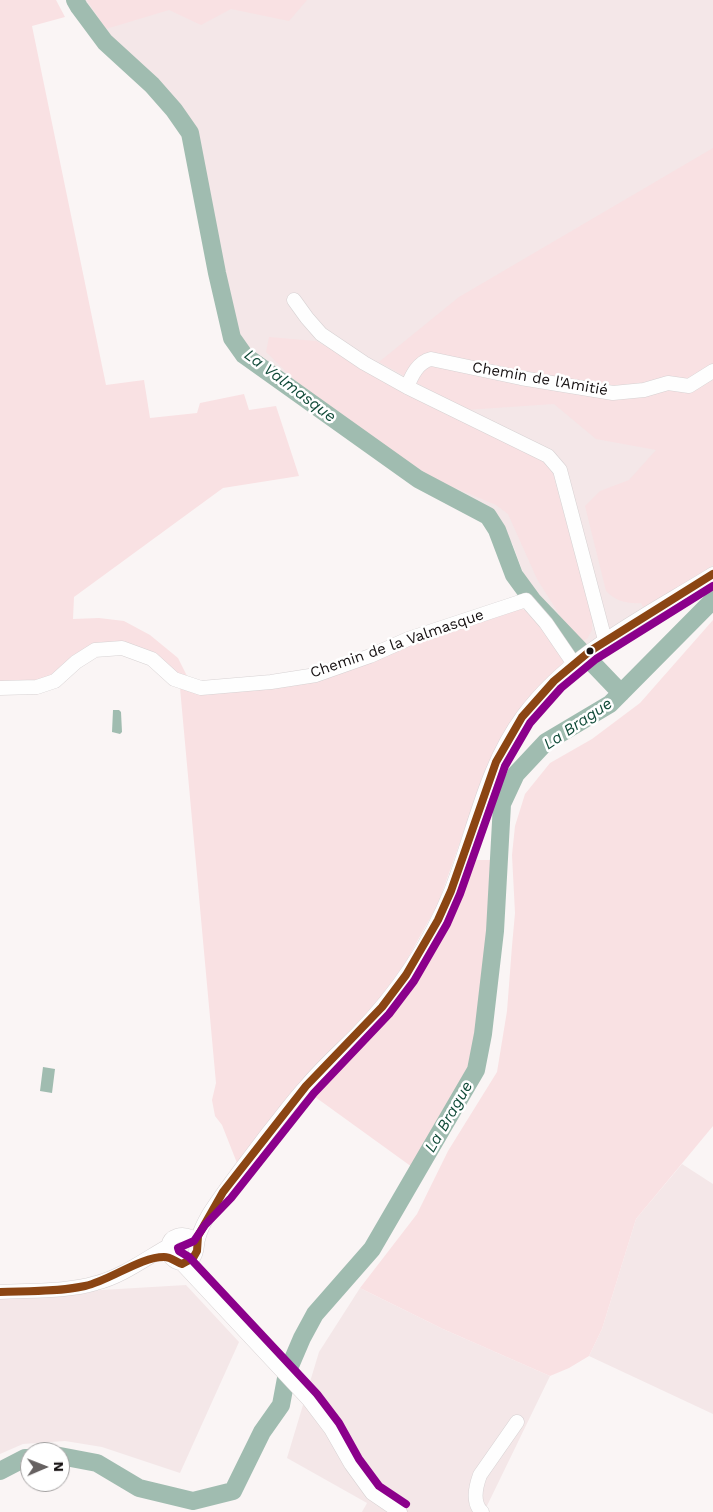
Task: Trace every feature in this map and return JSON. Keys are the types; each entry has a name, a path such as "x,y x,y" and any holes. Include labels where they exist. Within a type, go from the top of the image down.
{"street":[{"path":"294,300 321,334 364,363 407,387 548,456 560,470 605,640"},
{"name":"Chemin de l'Amitié","path":"407,387 413,374 424,360 431,358 521,378 613,393 644,390 668,384 689,386 713,372"},
{"path":"186,1235 197,1219 223,1192 306,1086 382,1008 406,975 438,920 451,891 496,762 522,717 554,681 605,640 713,574"},
{"name":"Chemin de la Valmasque","path":"0,688 37,687 56,681 76,662 95,650 122,648 152,659 174,679 201,688 271,682 316,675 370,656 408,639 526,600 581,658"},
{"path":"0,1292 83,1286 108,1280 136,1264 174,1256 190,1261 196,1251 204,1224 223,1192"},
{"path":"206,1290 201,1280 194,1241 186,1235 176,1236 170,1242 174,1256 309,1400 331,1429 351,1464 372,1493 400,1512"},
{"path":"482,1512 478,1508 476,1500 476,1485 480,1475 517,1422"}],"shaded area":[{"path":"0,0 56,0 65,17 32,26 106,385 144,380 150,418 197,413 200,403 244,394 249,410 276,406 299,476 223,488 74,597 73,619 99,618 124,621 150,635 178,658 191,684 176,674 104,646 49,681 0,684"},
{"path":"75,0 713,0 713,574 585,647 566,631 540,598 524,575 512,543 497,530 488,516 418,479 244,355 232,338 217,273 190,133 174,110 152,85 105,42"},
{"path":"87,0 307,0 289,21 231,9 201,25 169,10 106,29"},
{"path":"713,148 713,565 644,609 641,603 622,601 606,591 585,506 600,491 629,480 656,450 596,439 554,404 466,410 379,362 459,297"},
{"path":"269,337 316,341 534,456 551,467 592,617 592,630 587,639 579,642 574,638 537,579 508,514 496,505 436,480 341,416 296,381 266,352"},
{"path":"513,607 521,608 532,614 564,659 563,663 479,789 438,904 404,965 376,1003 292,1092 237,1163 222,1125 215,1116 212,1100 216,1083 180,688 194,692 295,684"},
{"path":"713,620 713,1126 636,1219 602,1329 589,1356 569,1368 550,1376 443,1329 360,1288 417,1214 448,1151 497,1072 507,1011 515,913 512,855 515,826 525,794 550,763 592,739 640,703"},
{"path":"113,710 121,712 122,732 120,734 112,732"},
{"path":"471,860 492,860 493,876 488,941 472,1064 460,1089 412,1167 311,1094 387,1013 414,979 445,924"},
{"path":"43,1067 55,1069 52,1093 40,1091"},
{"path":"682,1164 713,1184 713,1414 589,1356 602,1329 636,1219"},
{"path":"186,1285 239,1342 180,1473 102,1447 65,1441 20,1442 20,1445 0,1454 0,1296"},
{"path":"360,1288 443,1329 550,1376 484,1512 362,1512 367,1503 287,1458 319,1352"}],"waterway":[{"name":"La Valmasque","path":"75,0 105,42 152,85 174,110 190,133 217,273 232,338 244,355 418,479 488,516 497,530 514,575 533,601 621,693"},
{"name":"La Brague","path":"70,1458 97,1463 139,1488 193,1501 233,1491 262,1432 281,1405 287,1373 315,1314 372,1249 476,1070 483,1034 495,931 502,804 516,774 546,742 610,704 713,600"},
{"name":"La Brague","path":"0,1471 20,1461"}],"transit line":[{"path":"0,1292 74,1288 95,1283 155,1258 167,1257 182,1264 193,1258 197,1251 198,1236 223,1192 306,1086 382,1007 406,975 438,920 451,891 496,762 522,717 554,681 590,651 713,574"},
{"path":"406,1504 379,1486 359,1459 339,1423 317,1394 189,1257 179,1251 178,1248 194,1241 205,1225 231,1198 314,1093 389,1014 414,981 447,924 460,894 505,766 530,723 561,688 596,659 713,586"}]}
